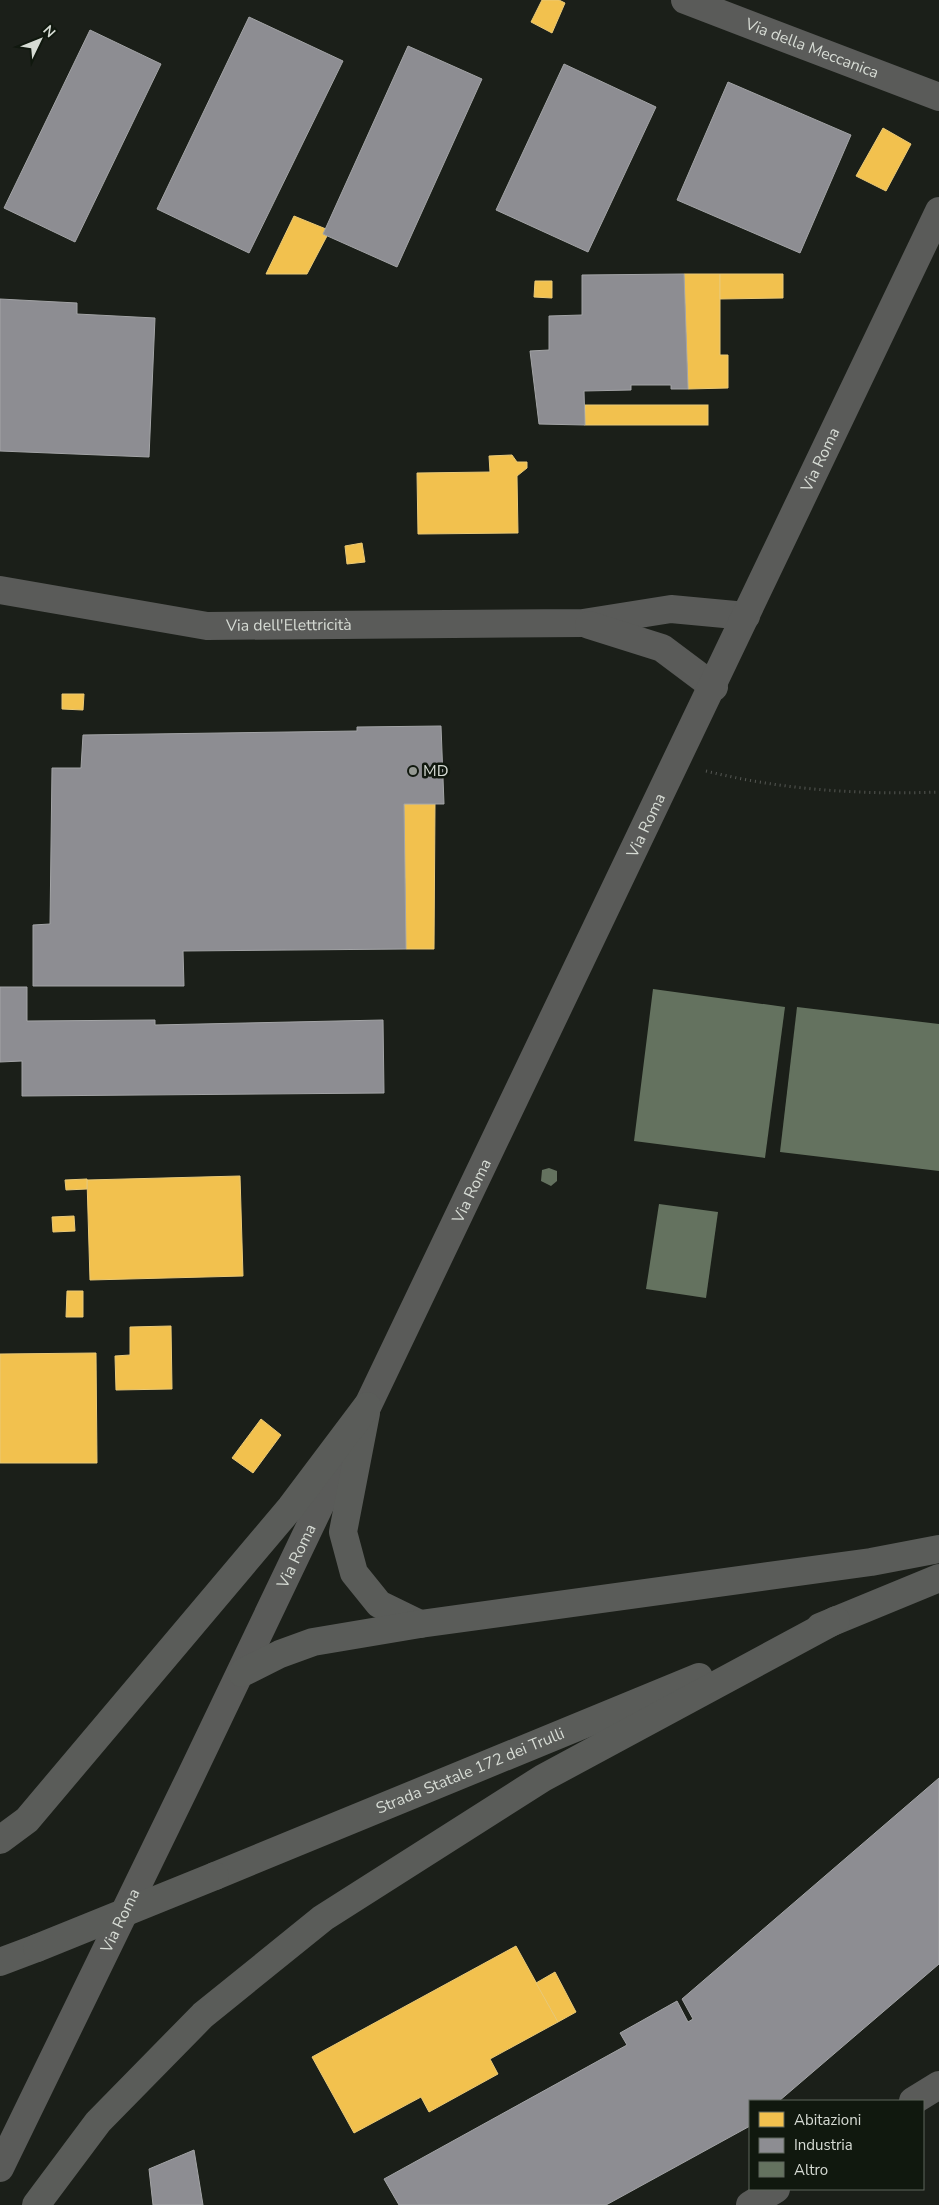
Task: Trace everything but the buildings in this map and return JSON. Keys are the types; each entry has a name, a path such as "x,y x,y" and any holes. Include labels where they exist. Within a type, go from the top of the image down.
{"main road":[{"path":"367,1406 343,1532 354,1573 379,1604 420,1624"},
{"path":"0,1840 27,1820 291,1507 367,1406"},
{"path":"242,1673 280,1654 313,1642 420,1624 871,1562 939,1549"},
{"name":"Strada Statale 172 dei Trulli","path":"0,1962 215,1876 939,1578"},
{"path":"36,2205 98,2122 203,2015 323,1918 543,1778 836,1620"}],"street":[{"name":"Via della Meccanica","path":"685,0 939,97"},
{"name":"Via Roma","path":"0,2168 242,1673 367,1406 714,687 939,211"},
{"name":"Via dell'Elettricità","path":"0,590 207,626 583,623 671,609 746,616"},
{"name":"Via dell'Elettricità","path":"583,623 662,648 714,687"},
{"path":"915,2100 939,2085"},
{"path":"750,2205 774,2190"}],"path":[{"path":"677,764 740,780 822,789 884,794 939,792"}],"place":[{"name":"MD","path":"413,771"}]}
